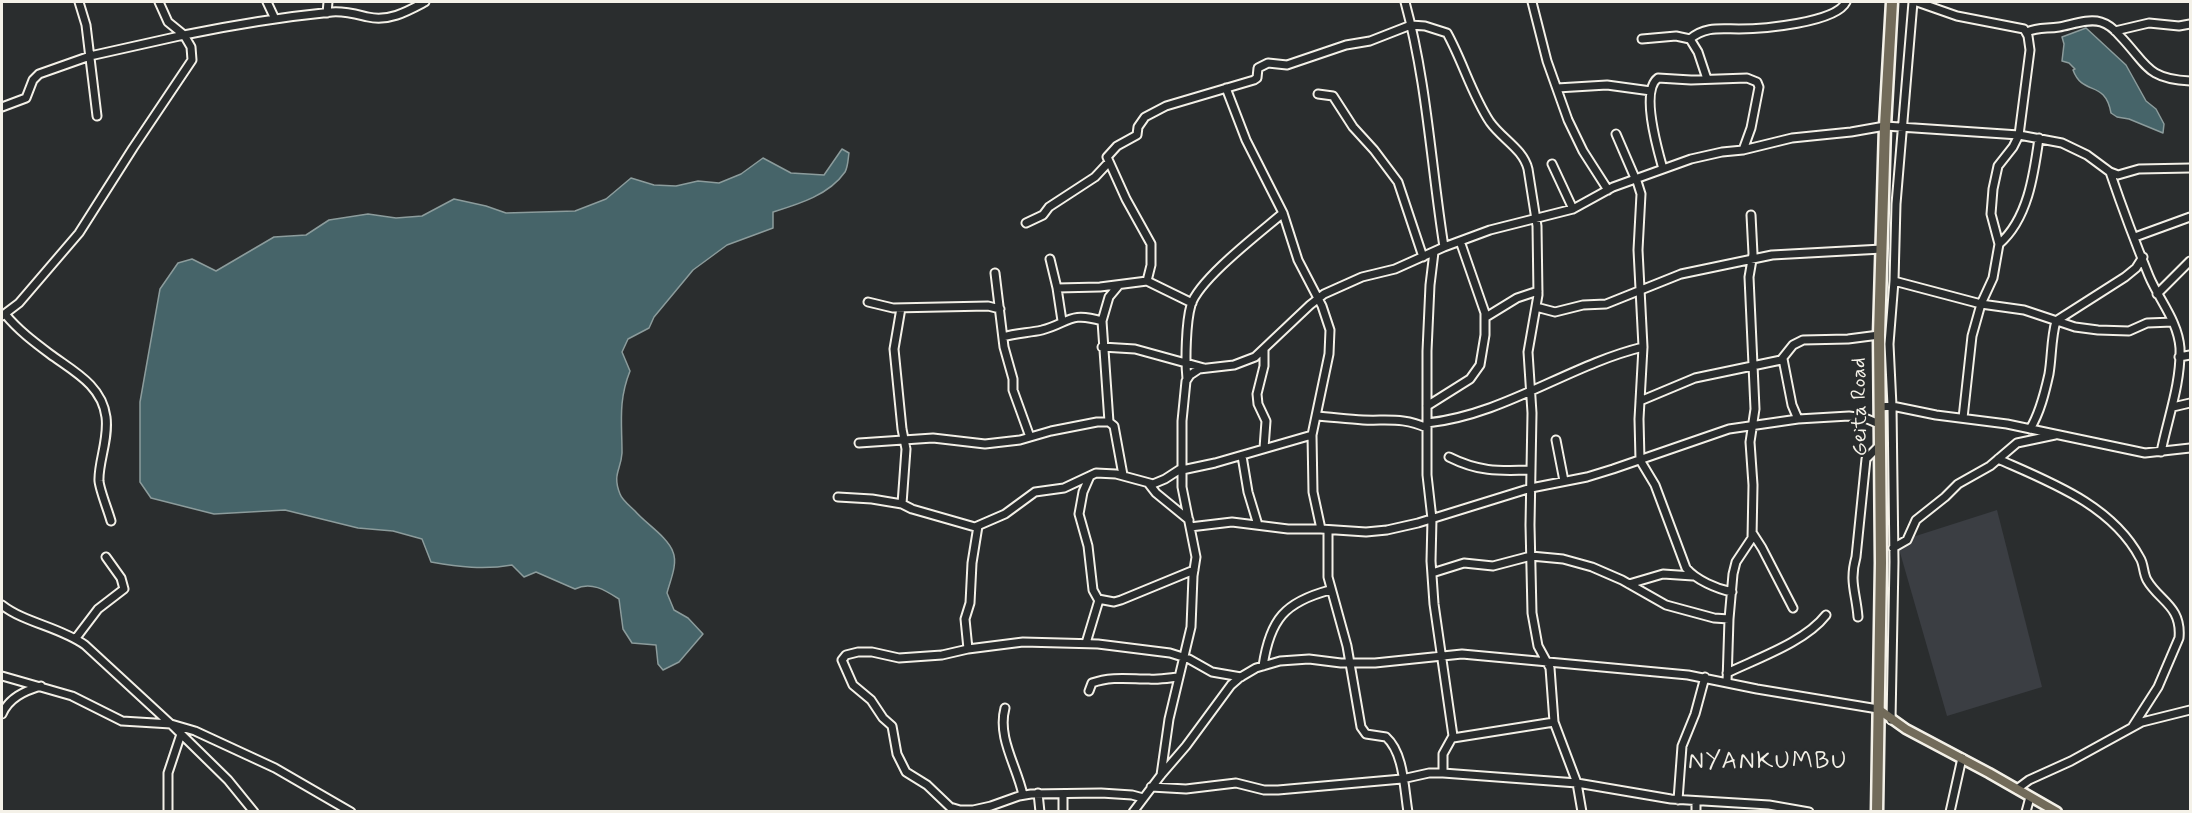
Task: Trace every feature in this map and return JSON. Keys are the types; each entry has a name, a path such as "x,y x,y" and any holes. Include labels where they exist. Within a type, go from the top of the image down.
{"highway":[{"name":"Geita Road","path":"1877,812 1881,562 1879,335 1884,126 1892,2"}],"main road":[{"path":"1878,709 1891,720 2056,812"}],"street":[{"path":"79,2 86,25 97,116"},
{"path":"111,521 99,481 106,427 106,416 102,404 92,386 82,377 28,338 3,316 19,303 79,233 192,60 191,47 184,35 168,22 159,2"},
{"path":"267,2 275,19"},
{"path":"327,13 328,2"},
{"path":"2,107 26,98 33,80 39,74 90,56 184,35 275,19 351,12 373,18 397,16 425,2"},
{"path":"1405,2 1427,116 1444,247"},
{"path":"1532,2 1544,51 1576,137 1608,190"},
{"path":"1690,39 1699,32 1719,28 1760,27 1814,20 1839,10 1846,2"},
{"path":"1891,720 1893,548 1889,344 1901,127 1915,2 1958,16 2020,28 2027,32"},
{"path":"2027,32 2036,28 2054,28 2090,21 2101,22 2115,31 2147,69 2154,74 2165,78 2190,81"},
{"path":"1147,281 1151,244 1109,162 1108,154 1137,135 1138,127 1149,114 1166,106 1256,79 1258,68 1268,63 1287,65 1346,45 1370,41 1410,22 1447,33 1488,119 1526,163 1536,219 1538,291 1528,352 1532,413 1532,613 1538,646 1551,674 1554,722 1577,783 1582,812"},
{"path":"2115,31 2149,24 2179,26 2190,24"},
{"path":"1964,418 1969,352 1981,304 1994,278 1999,244 1991,214 1993,189 1998,166 2019,135 2030,50 2027,32"},
{"path":"1642,39 1676,36 1690,39 1698,52 1707,79"},
{"path":"1663,169 1651,116 1652,91 1654,82 1658,78 1747,78 1758,84 1754,115 1743,150"},
{"path":"1557,88 1607,85 1652,91"},
{"path":"1226,88 1248,146 1283,213 1298,260 1325,315 1330,338 1312,435 1312,481 1324,529 1330,590 1350,663 1363,730 1366,734 1383,735 1393,742 1401,764 1408,812"},
{"path":"1318,94 1333,96 1353,127 1394,174 1423,257"},
{"path":"1187,379 1204,368 1251,360 1318,298 1362,277 1395,269 1490,230 1573,209 1635,178 1707,154 1743,150 1792,138 1884,126 2039,138 2076,149 2118,175 2139,169 2190,168"},
{"path":"1616,134 1641,194 1638,250 1643,347 1640,460 1655,485 1683,562 1693,576"},
{"path":"1999,244 2013,227 2028,196 2039,138"},
{"path":"1026,223 1039,218 1052,205 1082,187 1109,162"},
{"path":"1552,164 1573,209"},
{"path":"2110,172 2157,294 2173,322 2179,339 2173,407 2161,452"},
{"path":"1161,775 1165,738 1191,627 1196,552 1183,496 1182,469 1184,395 1192,303 1222,266 1283,213"},
{"path":"1727,682 1729,619 1735,567 1751,543 1752,533 1753,485 1750,442 1755,409 1749,277 1752,260 1751,215"},
{"path":"2135,237 2190,217"},
{"path":"1427,406 1455,389 1478,370 1483,350 1486,317 1460,241"},
{"path":"1536,307 1555,312 1583,305 1606,304 1681,274 1788,253 1882,249"},
{"path":"1434,252 1427,342 1427,475 1432,519 1432,573 1453,738"},
{"path":"2030,429 2037,415 2049,374 2052,337 2056,321 2136,268 2143,256"},
{"path":"1050,259 1062,321"},
{"path":"2157,294 2190,261"},
{"path":"995,273 1003,337 1013,379 1013,390 1030,437"},
{"path":"1057,288 1100,287 1147,281 1192,303"},
{"path":"1894,281 1981,304 2025,310 2075,327 2121,331 2134,330 2146,323 2173,322"},
{"path":"1109,422 1102,321 1109,297 1119,285"},
{"path":"1486,317 1514,300 1538,291"},
{"path":"868,302 884,307 901,308 988,306 1000,309"},
{"path":"901,308 894,349 907,458 902,504"},
{"path":"1003,337 1041,330 1062,321 1083,317 1102,321"},
{"path":"1640,401 1695,378 1783,359 1793,345 1803,340 1848,339 1879,335"},
{"path":"1102,347 1135,349 1204,368"},
{"path":"1316,416 1362,420 1395,419 1427,426 1483,410 1613,356 1643,347"},
{"path":"1264,350 1264,366 1257,394 1258,404 1266,421 1264,448"},
{"path":"2179,357 2190,355"},
{"path":"1783,359 1792,405 1798,419"},
{"path":"2173,407 2190,403"},
{"path":"1880,407 1892,406 2030,429 2145,453 2190,448"},
{"path":"838,497 902,504 964,525 978,526 1010,510 1035,492 1064,488 1098,472 1124,475 1149,484 1189,524 1232,522 1288,529 1366,532 1387,530 1432,519 1531,488 1587,477 1671,451 1717,433 1753,425 1849,416 1865,418 1879,424"},
{"path":"859,443 933,438 985,444 1030,437 1067,427 1109,422 1113,424 1124,475"},
{"path":"1893,548 1906,540 1911,526 1922,514 1945,498 1958,484 1985,470 2017,443 2058,434"},
{"path":"1149,484 1162,481 1182,469 1215,464 1312,435"},
{"path":"1556,440 1564,481"},
{"path":"1858,617 1852,585 1852,569 1856,557 1863,475 1868,455 1880,445"},
{"path":"1242,456 1257,525"},
{"path":"1449,457 1481,470 1531,470"},
{"path":"1998,459 2054,484 2109,518 2140,557 2148,581 2171,606 2179,630 2179,638 2158,687 2133,726"},
{"path":"1086,643 1099,600 1093,587 1088,546 1079,514 1081,500 1090,476"},
{"path":"968,649 965,620 971,598 972,561 978,526"},
{"path":"1752,533 1793,608"},
{"path":"75,638 98,609 124,589 121,578 106,556"},
{"path":"1432,573 1463,563 1496,566 1531,556 1563,559 1592,567 1666,605 1714,618 1729,619"},
{"path":"1099,600 1121,600 1194,570"},
{"path":"1629,584 1663,574 1693,576 1717,588 1732,592"},
{"path":"1263,666 1271,633 1283,614 1304,598 1330,590"},
{"path":"2,605 75,638 122,677 171,724 228,780 254,812"},
{"path":"1727,673 1805,633 1819,624 1826,615"},
{"path":"1143,798 1111,793 1038,793 1023,795 973,810 950,807 927,785 908,775 899,760 892,726 883,718 871,700 851,682 842,660 846,655 858,652 872,652 899,658 951,654 968,649 1023,642 1086,643 1183,657 1212,672 1241,677"},
{"path":"1133,812 1186,746 1226,691 1241,677 1263,666 1295,659 1350,663 1392,662 1442,655 1492,656 1705,677 1757,689 1878,709"},
{"path":"2,676 79,699 122,722 171,724 209,736 275,768 351,812"},
{"path":"1089,691 1092,683 1102,680 1178,677"},
{"path":"1678,800 1682,746 1695,714 1705,677"},
{"path":"2,714 10,701 41,686"},
{"path":"1005,708 1002,718 1003,733 1023,795"},
{"path":"2017,789 2030,780 2071,761 2150,718 2190,710"},
{"path":"1443,773 1443,754 1453,738 1554,722"},
{"path":"168,812 168,773 181,734"},
{"path":"1950,812 1962,758"},
{"path":"1151,787 1186,789 1236,783 1264,790 1278,790 1443,773 1577,783 1678,800 1769,805 1809,812"},
{"path":"1038,793 1040,812"},
{"path":"1063,794 1063,812"},
{"path":"2026,812 2030,797"},
{"path":"1696,801 1696,812"},
{"path":"996,812 1000,803"}],"shaded area":[{"path":"1997,510 2042,687 1947,716 1897,542"}],"water":[{"path":"2086,28 2126,65 2146,101 2156,109 2164,124 2163,133 2111,113 2104,96 2082,83 2073,70 2075,69 2069,63 2062,61 2064,44 2062,37"},
{"path":"842,149 849,153 846,170 831,187 813,198 773,212 773,228 727,245 693,270 654,317 649,328 628,339 622,352 630,371 622,402 622,453 617,477 618,487 624,501 670,546 675,562 667,593 674,610 688,618 703,634 679,662 663,670 658,664 656,645 632,643 623,629 619,599 598,588 587,586 575,589 536,572 524,577 512,565 472,567 431,562 422,539 393,531 358,528 285,510 214,514 151,498 140,482 140,402 160,289 178,263 192,259 216,271 274,237 306,235 329,220 368,214 396,218 422,216 454,199 506,213 575,211 606,199 631,178 654,185 676,186 698,181 719,183 741,174 763,158 791,173 824,175"}],"district":[{"name":"NYANKUMBU","path":"1768,763"}]}
